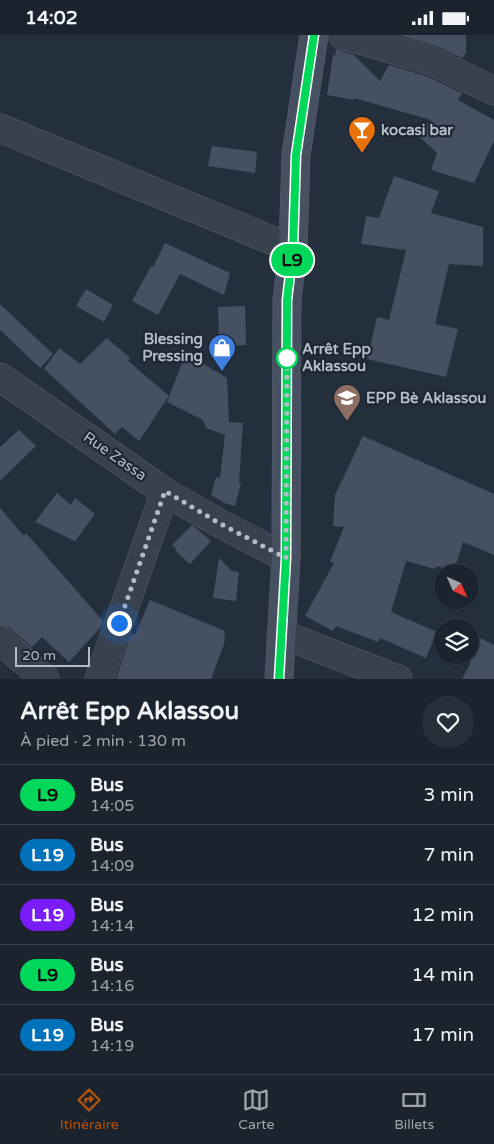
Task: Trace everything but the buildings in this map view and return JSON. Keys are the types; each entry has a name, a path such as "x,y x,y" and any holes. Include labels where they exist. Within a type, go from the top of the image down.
{"street":[{"path":"279,679 286,558 287,300 293,249 296,155 314,35"},
{"path":"342,35 432,61 494,91"},
{"path":"0,128 293,249"},
{"name":"Rue Zassa","path":"0,377 165,491 219,523 286,558"},
{"path":"99,679 165,491"},
{"path":"281,634 398,679"},
{"path":"0,640 45,679"}],"bus line":[{"name":"L9","path":"279,679 286,558 287,300 293,249 296,155 314,35"}],"place":[{"name":"kocasi bar","path":"362,154"},
{"name":"Arrêt Epp Aklassou","path":"287,358"},
{"name":"Blessing Pressing","path":"222,372"},
{"name":"EPP Bè Aklassou","path":"347,422"}],"route":[{"path":"119,623 165,491 219,523 286,558 287,358"}]}
